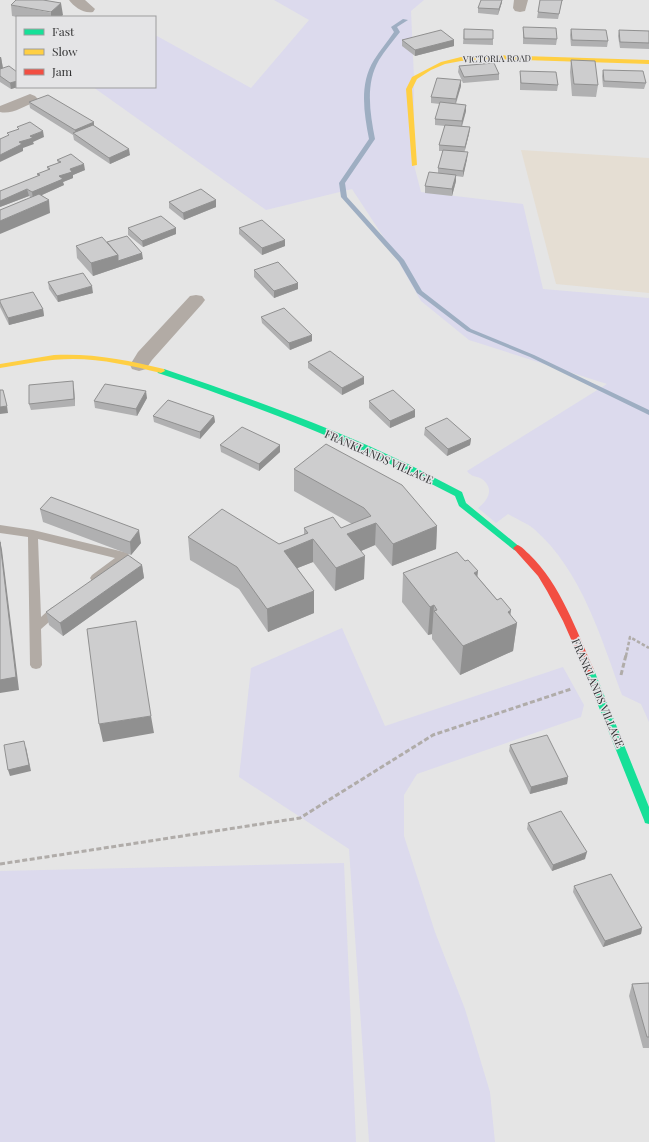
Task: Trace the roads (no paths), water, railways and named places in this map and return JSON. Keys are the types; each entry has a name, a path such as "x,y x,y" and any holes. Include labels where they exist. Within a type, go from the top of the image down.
{"street":[{"path":"76,0 88,9"},
{"name":"VICTORIA ROAD","path":"414,165 409,89 414,78 429,69 443,63 461,59 491,57 649,62"},
{"path":"2,110 30,99"},
{"path":"139,365 145,356 196,300"},
{"name":"FRANKLANDS VILLAGE","path":"0,366 62,356 95,357 139,365 226,393 340,438 405,466 459,494 462,504 525,555 545,579 578,643 610,719 634,785 649,820"}],"lane":[{"path":"0,529 33,534 124,556 88,585"},
{"path":"33,534 36,665"},
{"path":"35,628 65,604"}],"waterway":[{"path":"405,20 394,27 397,32 377,58 371,72 368,81 367,110 372,139 342,183 344,197 402,261 419,292 469,330 532,356 649,413"}]}
